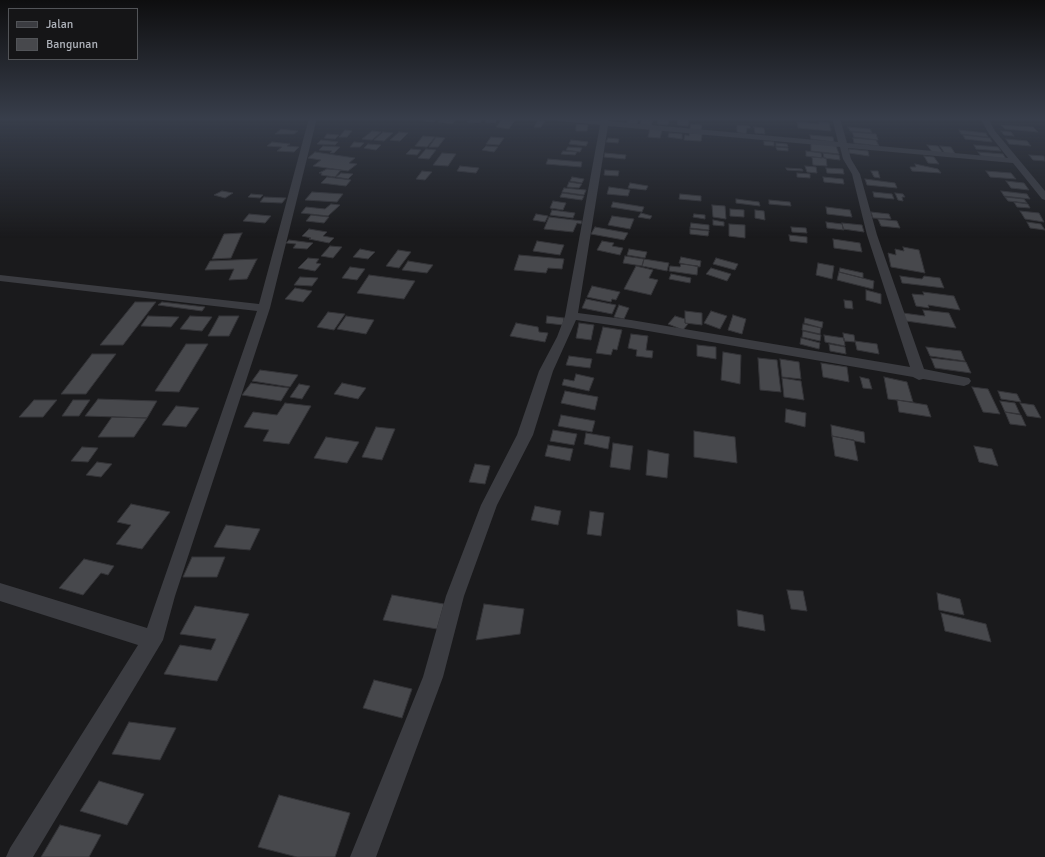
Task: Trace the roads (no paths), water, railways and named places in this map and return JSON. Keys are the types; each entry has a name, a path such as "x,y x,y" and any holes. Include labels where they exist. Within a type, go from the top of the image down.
{"street":[{"path":"19,857 153,640 171,581 264,308 303,158"},
{"path":"363,857 433,677 455,596 489,505 525,435 546,371 563,337 571,316 599,158"},
{"path":"847,158 856,174 872,235 919,375"},
{"path":"974,158 1017,162"},
{"path":"1014,158 1045,197"},
{"path":"0,278 264,308"},
{"path":"571,316 761,346 919,375 964,381"},
{"path":"0,592 153,640"}]}
